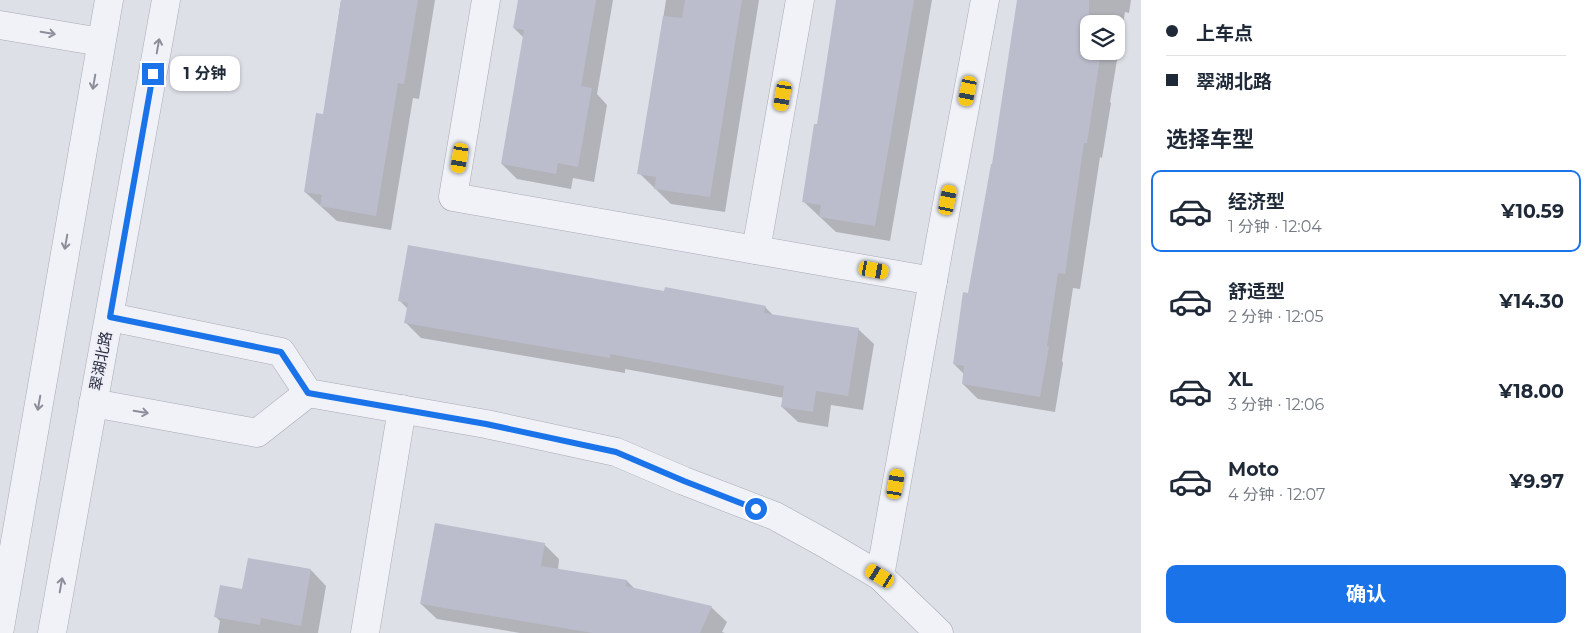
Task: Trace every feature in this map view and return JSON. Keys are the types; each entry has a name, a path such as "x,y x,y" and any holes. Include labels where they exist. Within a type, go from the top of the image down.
{"street":[{"path":"0,628 109,0"},
{"name":"翠湖北路","path":"52,633 166,0"},
{"path":"486,0 453,197 933,281"},
{"path":"756,250 800,0"},
{"path":"880,576 985,0"},
{"path":"0,25 101,42"},
{"path":"110,317 281,352 308,393 486,424 616,452 774,516 824,543 880,576 939,633"},
{"path":"93,403 257,433 308,393"},
{"path":"365,633 402,409"}],"building":[{"path":"341,0 418,0 404,84 398,83 376,216 320,206 322,195 304,192 316,113 323,114"},
{"path":"518,0 596,0 581,86 592,88 578,167 558,163 556,174 501,164 524,30 513,28"},
{"path":"685,0 742,0 710,197 654,189 656,177 637,174 663,16 682,18"},
{"path":"836,0 914,0 875,226 819,217 821,205 802,202 814,124 817,124"},
{"path":"1017,0 1089,0 1089,15 1080,15 1080,60 1100,60 1087,143 1084,143 1065,274 1058,273 1047,346 1049,346 1040,397 962,384 964,366 953,364 963,292 968,293 992,164"},
{"path":"408,245 664,291 665,287 766,306 764,313 859,328 848,396 816,391 813,412 781,407 784,386 610,354 610,358 404,323 408,303 398,301"},
{"path":"435,523 545,543 541,566 627,580 626,586 712,606 700,633 593,633 420,604"},
{"path":"248,558 311,569 301,626 261,618 260,625 214,617 220,585 242,589"}],"route":[{"path":"153,74 110,317 281,352 308,393 486,424 616,452 756,509"}]}
